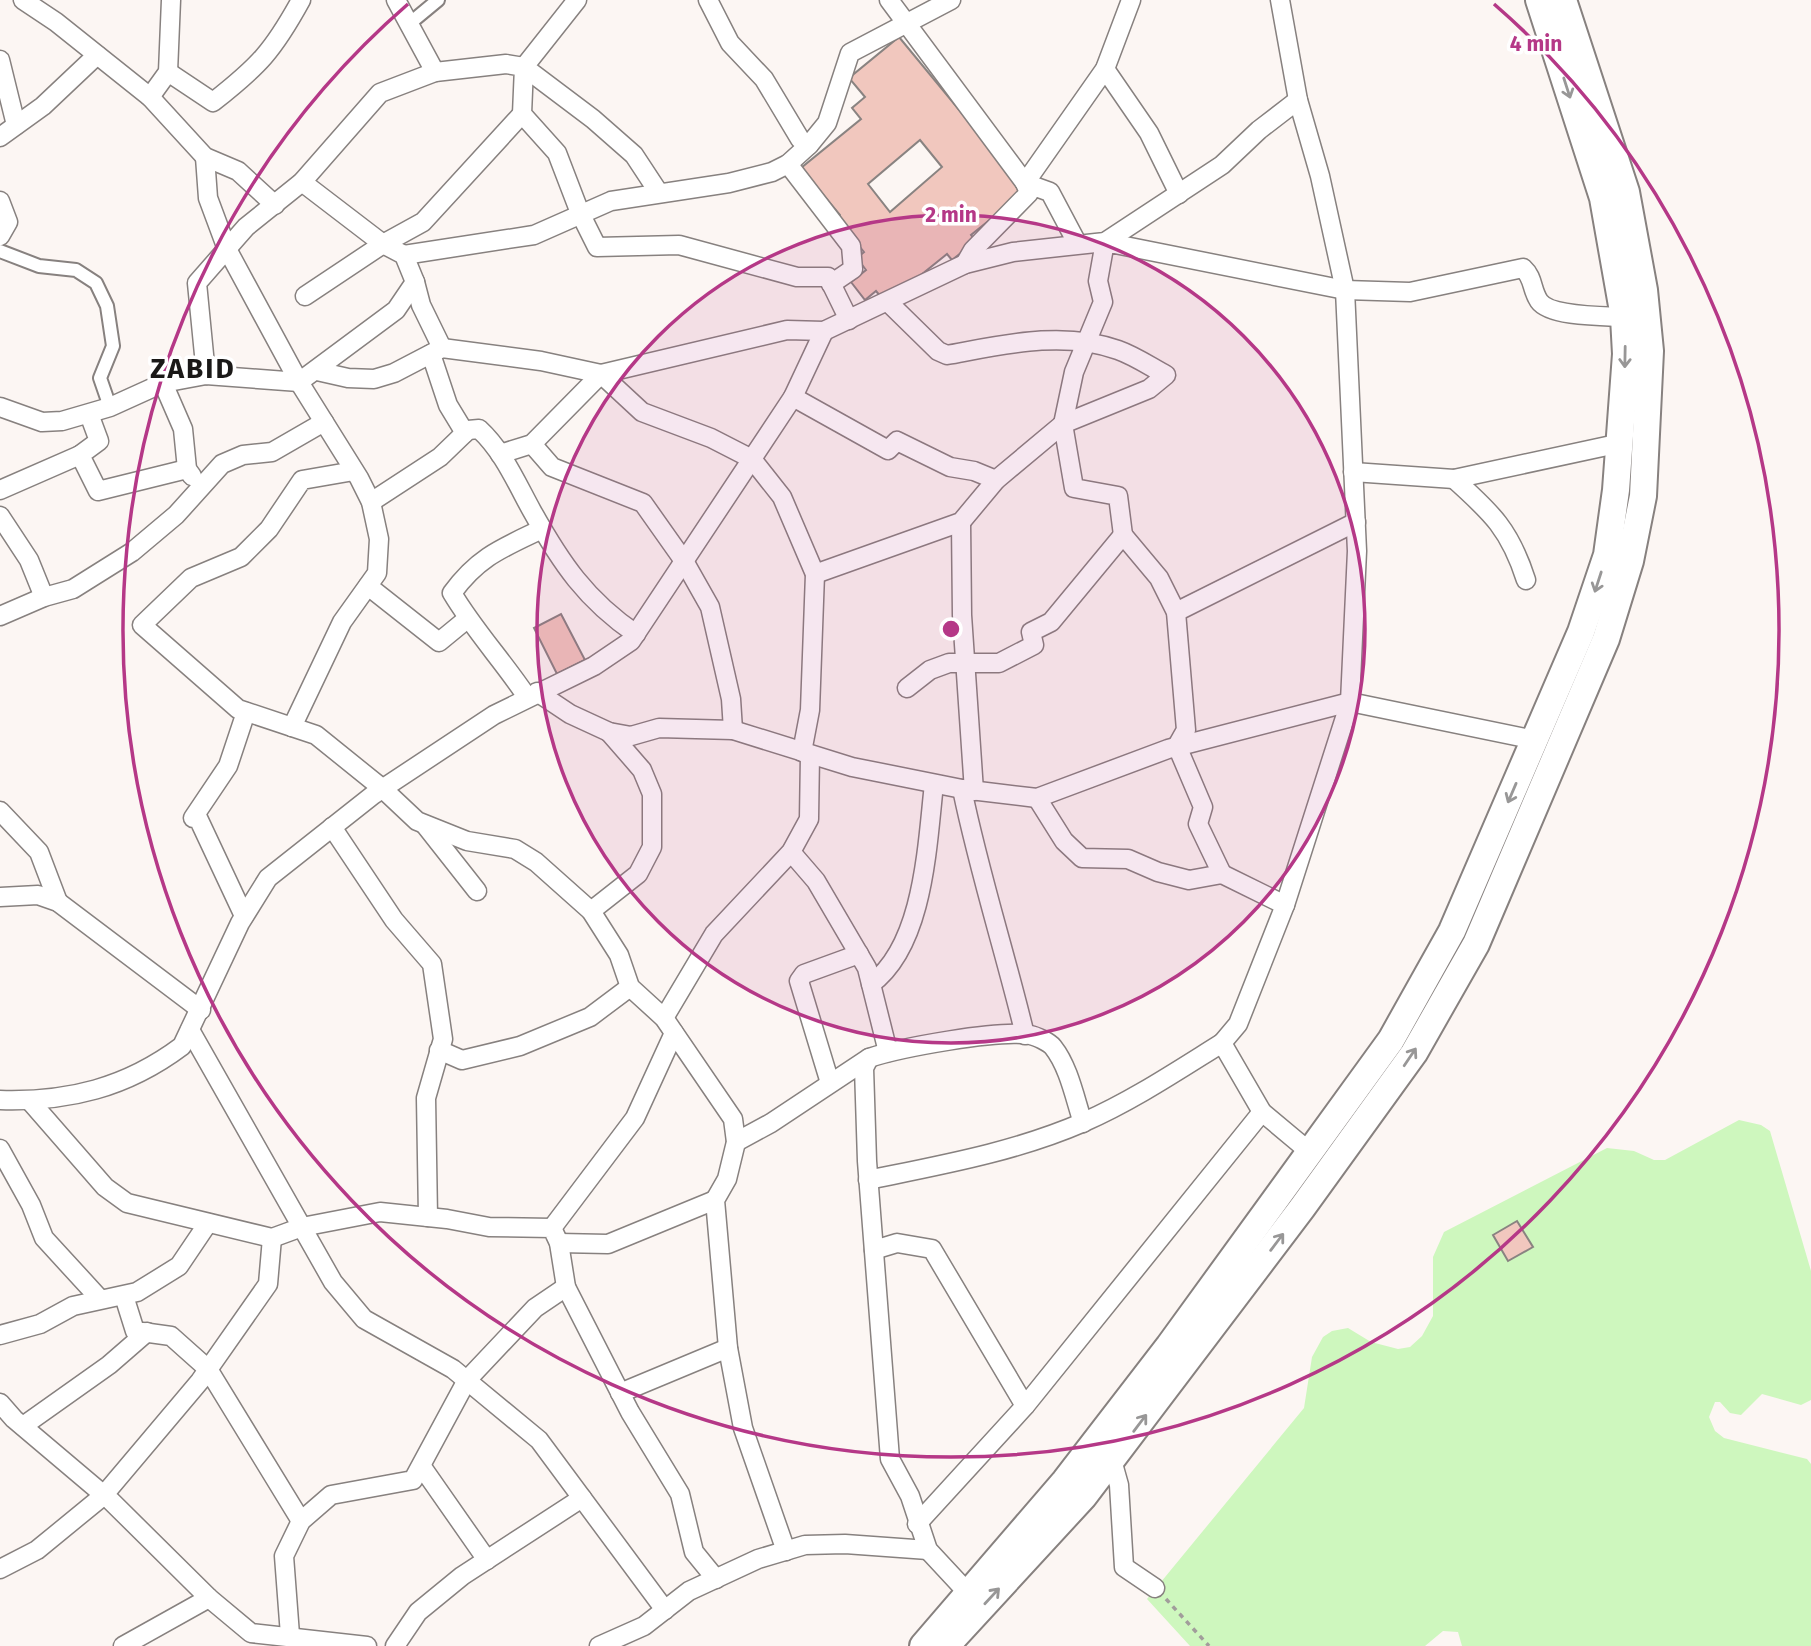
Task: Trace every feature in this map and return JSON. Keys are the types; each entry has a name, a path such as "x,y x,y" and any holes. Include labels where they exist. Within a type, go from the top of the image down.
{"main road":[{"path":"923,1646 1065,1481 1311,1153 1391,1040 1452,930 1581,632 1607,555 1620,443 1626,354 1624,317 1603,198 1539,0"},
{"path":"946,1646 1084,1496 1302,1208 1414,1053 1476,944 1606,639 1630,561 1643,496 1650,351 1644,290 1626,192 1563,0"}],"street":[{"path":"23,0 150,97 205,157 238,172 275,205"},
{"path":"150,97 168,72 171,0"},
{"path":"168,72 213,102 256,69 280,38 301,0"},
{"path":"396,0 435,72"},
{"path":"409,24 438,0"},
{"path":"305,296 383,244 423,222 522,114 524,67 577,0"},
{"path":"708,0 730,43 764,79 800,139 809,145"},
{"path":"889,0 905,25 1026,183 1029,193 973,250 965,264"},
{"path":"302,183 383,244 404,255 534,235 611,201 729,183 772,172 788,164 809,145 827,123 850,53 951,0"},
{"path":"1026,183 1105,69 1131,0"},
{"path":"868,1180 981,1157 1083,1122 1153,1086 1222,1043 1238,1024 1285,905 1350,702 1356,522 1345,290 1320,176 1298,100 1280,0"},
{"path":"0,136 43,106 97,55"},
{"path":"0,60 16,125"},
{"path":"206,375 197,283 246,227 302,183 380,93 435,72 506,64 524,67 593,119 634,155 659,193"},
{"path":"1105,69 1149,133 1179,194"},
{"path":"1177,746 1186,730 1176,612 1159,578 1123,535 1118,496 1074,488 1063,424 1074,372 1103,302 1098,281 1105,242 1222,165 1259,130 1298,100"},
{"path":"522,114 557,153 580,213 597,247 679,245 797,277 828,277 849,320"},
{"path":"205,157 208,198 227,249 299,382 371,502 379,539 377,573 342,622 292,727"},
{"path":"788,164 851,246 853,269 831,284"},
{"path":"1026,183 1051,192 1077,243"},
{"path":"0,201 8,222 0,236"},
{"path":"317,371 348,378 374,379 394,373 437,351 541,361 601,374 787,330 824,331 889,303 912,287 965,264 1013,252 1077,243 1105,242 1345,290 1410,292 1523,268 1531,275 1539,302 1549,310 1624,317"},
{"path":"0,251 39,266 76,270 96,284 107,306 113,346 100,378 110,407"},
{"path":"404,255 437,351 448,405 465,433"},
{"path":"0,407 42,422 62,421 110,407 163,383 206,375 299,382 396,310 415,282"},
{"path":"815,574 961,522 996,480 1063,424 1149,389 1166,375 1118,350 1088,343 1031,341 947,355 938,351 889,303"},
{"path":"0,1100 30,1101 101,1090 169,1056 182,1046 244,916 268,878 383,789 494,715 594,666 631,641 793,397 824,331"},
{"path":"500,454 532,444 601,374"},
{"path":"601,374 642,412 711,438 752,459 782,497 815,574 806,753 809,819 792,852 714,934 669,1025 635,1118 555,1235 566,1287 620,1393 680,1494 694,1552 716,1579"},
{"path":"163,383 183,429 187,469 201,488"},
{"path":"793,397 888,450 897,441 950,467 974,471 996,480"},
{"path":"0,490 79,455 99,441 89,414"},
{"path":"0,616 44,597 73,589 132,552 176,514 222,464 243,455 272,452 324,422"},
{"path":"371,502 440,457 465,433 479,429 495,444 542,529 573,577 603,612 636,634"},
{"path":"1353,472 1454,479 1620,443"},
{"path":"532,444 552,467 643,503 684,561 710,607 732,699 733,730"},
{"path":"79,455 98,491 187,469"},
{"path":"354,471 302,480 269,529 241,557 191,578 142,625 238,709 316,735 423,824 477,891"},
{"path":"1454,479 1504,529 1516,548 1526,580"},
{"path":"0,516 29,560 44,597"},
{"path":"961,522 969,831 1001,937 1025,1035"},
{"path":"1176,612 1356,522"},
{"path":"542,529 498,550 469,570 452,593 467,619 532,695 609,732 631,736 659,728 733,730 852,767 968,790 1037,798 1177,746 1350,702 1535,740"},
{"path":"907,688 930,670 949,663 999,663 1034,645 1031,632 1051,622 1123,535"},
{"path":"368,586 439,642 467,619"},
{"path":"244,916 198,818 193,818 228,766 246,712"},
{"path":"591,911 638,874 652,847 652,794 642,770 609,732"},
{"path":"1177,746 1203,807 1198,824 1222,874"},
{"path":"871,984 887,972 903,947 925,864 934,784"},
{"path":"1037,798 1063,841 1082,858 1128,859 1158,872 1189,880 1222,874 1285,905"},
{"path":"0,811 39,852 58,902"},
{"path":"423,824 467,841 515,849 536,862 591,911 619,955 630,987 669,1025 733,1119 737,1142 727,1179 715,1200 728,1348 743,1428 786,1551"},
{"path":"332,827 394,920 432,964 443,1039 426,1098 428,1217"},
{"path":"792,852 817,881 859,954 871,984 888,1052"},
{"path":"0,897 38,895 58,902 201,1010"},
{"path":"830,1083 799,981 804,974 859,954"},
{"path":"439,1051 462,1059 520,1046 590,1017 630,987"},
{"path":"190,1030 332,1282 364,1319 453,1369 539,1440 665,1610"},
{"path":"737,1142 771,1124 869,1058 888,1052 996,1035 1025,1035 1052,1046 1062,1062 1083,1122"},
{"path":"1222,1043 1262,1112 1311,1153"},
{"path":"869,1058 864,1068 868,1180 890,1459 910,1496 917,1524 928,1550 968,1592"},
{"path":"30,1101 104,1187 127,1203 272,1238 302,1227 380,1212 608,1244 715,1200"},
{"path":"917,1524 1024,1406 1262,1112"},
{"path":"0,1149 31,1205 44,1238 99,1298"},
{"path":"0,1335 40,1324 73,1306 99,1298 137,1292 179,1266 208,1223"},
{"path":"0,1569 37,1550 103,1496 208,1369 268,1284 272,1238"},
{"path":"874,1250 897,1243 932,1249 1024,1406"},
{"path":"303,1640 284,1556 301,1521 331,1495 413,1480 467,1380 535,1308 566,1287"},
{"path":"124,1296 135,1331 171,1336 208,1369 301,1521"},
{"path":"23,1426 109,1365 147,1332"},
{"path":"620,1393 728,1348"},
{"path":"0,1403 103,1496 209,1598 251,1633 368,1646"},
{"path":"1112,1460 1119,1485 1124,1567 1155,1588"},
{"path":"422,1467 487,1560"},
{"path":"395,1646 418,1612 487,1560 582,1497"},
{"path":"599,1646 644,1626 689,1591 758,1559 805,1545 845,1544 928,1550"},
{"path":"123,1646 209,1598"}],"path":[{"path":"1155,1588 1206,1639 1209,1646"}],"green space":[{"path":"1739,1120 1761,1125 1770,1131 1811,1271 1811,1400 1801,1405 1762,1394 1741,1415 1730,1413 1720,1402 1715,1402 1709,1417 1715,1431 1724,1438 1807,1459 1811,1464 1811,1646 1462,1646 1458,1632 1443,1631 1425,1646 1190,1646 1147,1599 1304,1408 1312,1357 1323,1337 1332,1331 1348,1328 1371,1342 1398,1349 1410,1347 1422,1336 1433,1316 1433,1257 1444,1232 1607,1148 1634,1151 1654,1160 1665,1160"}],"building":[{"path":"899,37 1026,191 971,235 976,241 952,260 947,254 886,303 876,291 865,300 851,282 866,270 857,258 864,252 839,221 840,215 801,168 861,119 852,108 865,97 849,78","holes":["920,140 942,167 890,212 868,184"]},
{"path":"561,614 585,660 557,674 534,628"},
{"path":"1517,1221 1533,1247 1508,1261 1493,1235"}],"district":[{"name":"ZABID","path":"193,368"}]}
